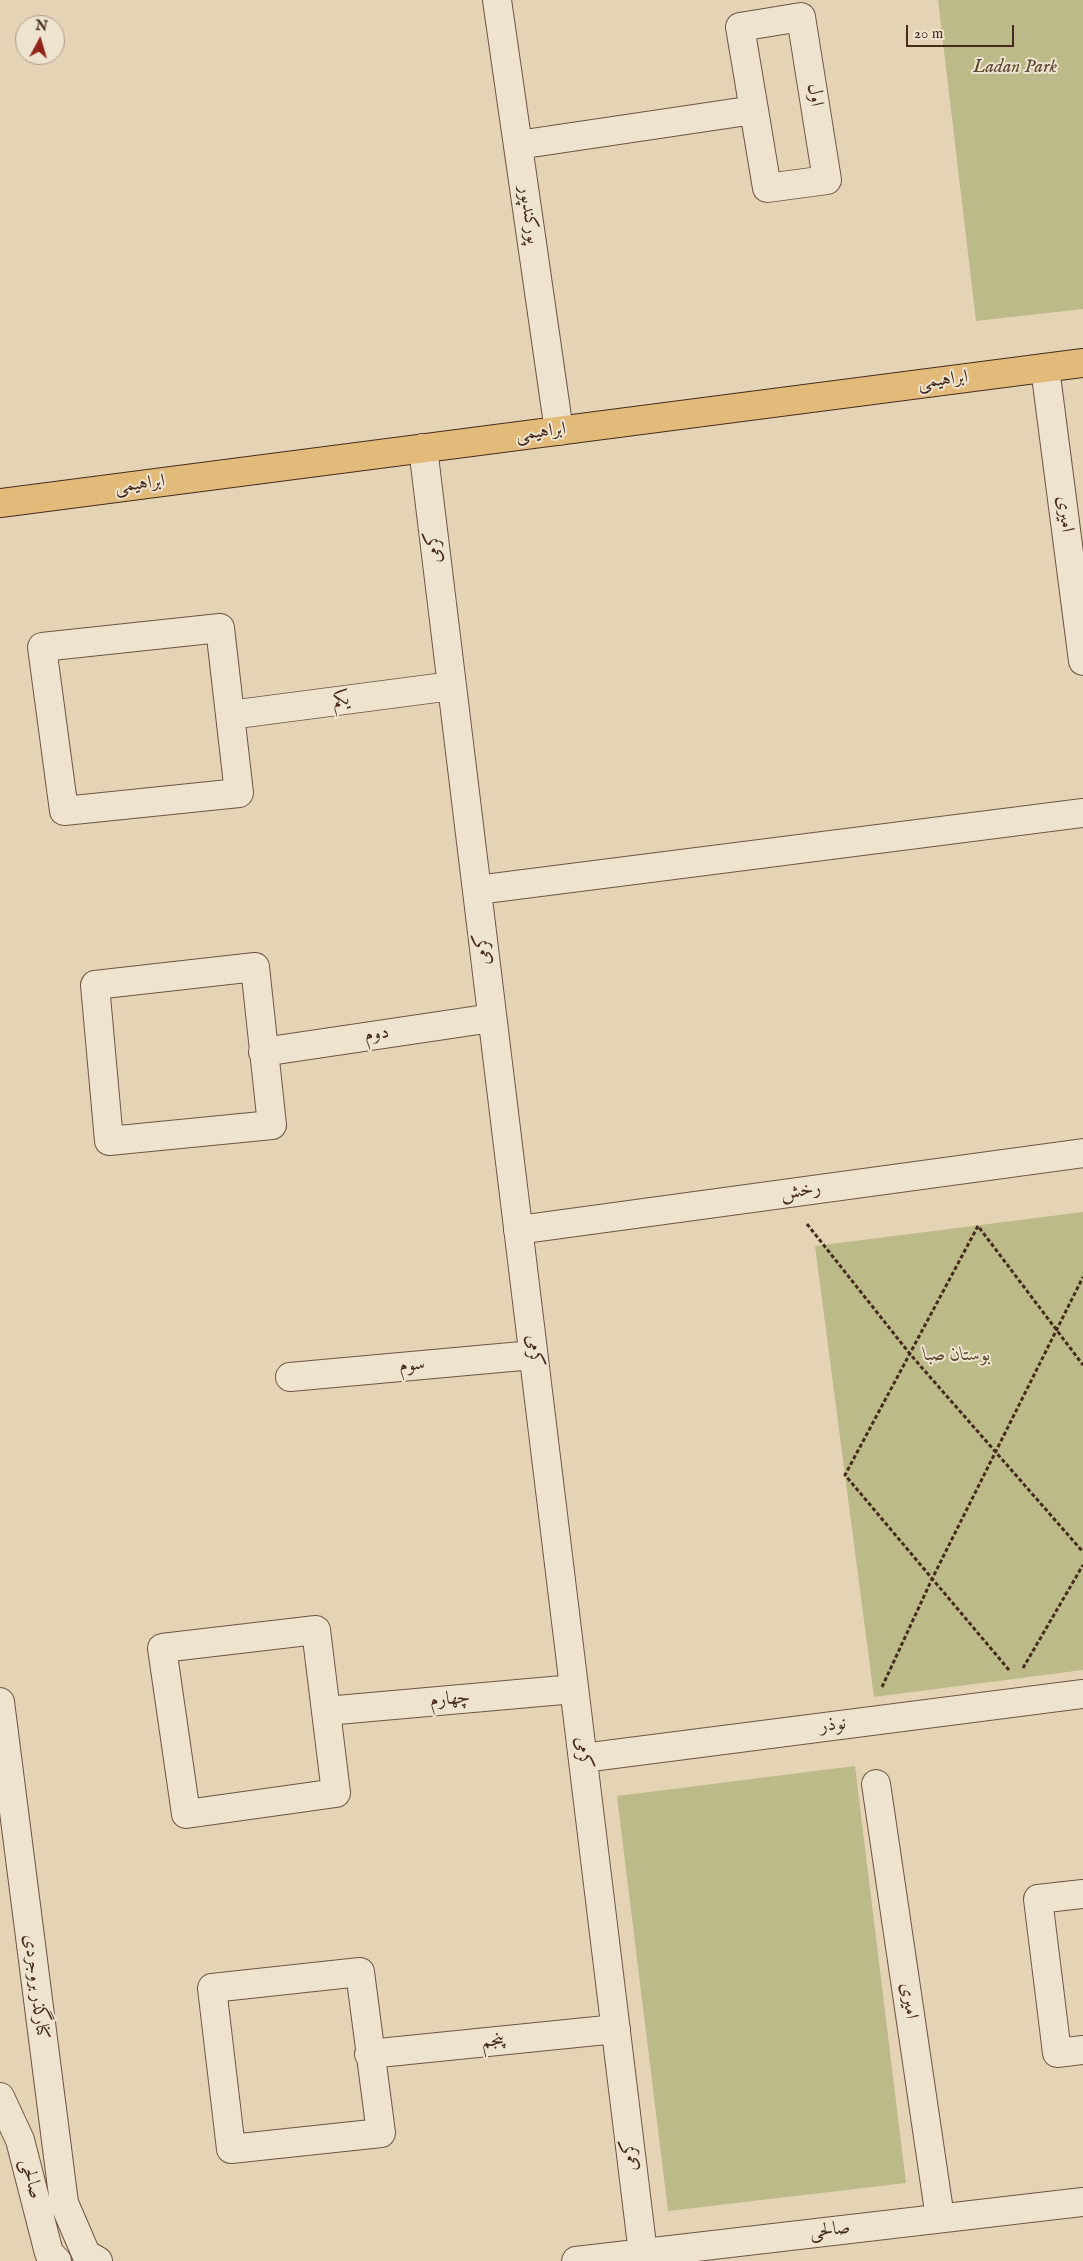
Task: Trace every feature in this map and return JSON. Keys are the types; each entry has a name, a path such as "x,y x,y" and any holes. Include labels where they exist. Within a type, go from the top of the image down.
{"main road":[{"name":"ابراهیمی","path":"0,503 1083,363"}],"street":[{"name":"پورکندپور","path":"497,0 559,431"},
{"name":"اول","path":"802,17 827,180 767,188 754,110 740,26 802,17"},
{"path":"518,145 754,110"},
{"name":"امیری","path":"1044,368 1079,605 1083,661"},
{"name":"کرمی","path":"423,448 643,2253"},
{"path":"220,628 230,715 239,794 64,811 42,648 220,628"},
{"name":"یکم","path":"230,715 452,686"},
{"path":"476,890 1083,813"},
{"path":"255,968 263,1052 272,1125 109,1141 95,985 255,968"},
{"name":"دوم","path":"263,1052 492,1018"},
{"name":"رخش","path":"518,1230 1083,1153"},
{"name":"سوم","path":"290,1377 533,1355"},
{"path":"316,1630 326,1711 336,1793 186,1814 162,1648 316,1630"},
{"name":"چهارم","path":"326,1711 574,1689"},
{"name":"نوذر","path":"583,1758 1083,1694"},
{"name":"کنارگذر بروجردی","path":"0,1702 64,2203 86,2254 98,2261"},
{"name":"امیری","path":"876,1784 940,2218"},
{"path":"1083,1894 1038,1900 1057,2053 1083,2050"},
{"path":"360,1972 369,2054 381,2133 231,2149 212,1988 360,1972"},
{"name":"پنجم","path":"369,2054 616,2029"},
{"name":"صالحی","path":"0,2097 20,2140 49,2253 57,2261"},
{"name":"صالحی","path":"576,2261 1083,2202"}],"path":[{"path":"784,1194 910,1354 1083,1552"},
{"path":"1010,1671 846,1475 978,1226 1083,1365"},
{"path":"866,1722 932,1579 1083,1277"},
{"path":"1021,1670 1083,1565"}],"green space":[{"name":"Ladan Park","path":"938,0 1083,0 1083,309 976,321"},
{"name":"بوستان صبا","path":"1083,1212 1083,1670 874,1697 815,1246"},
{"path":"855,1766 906,2183 668,2211 617,1796"}]}
